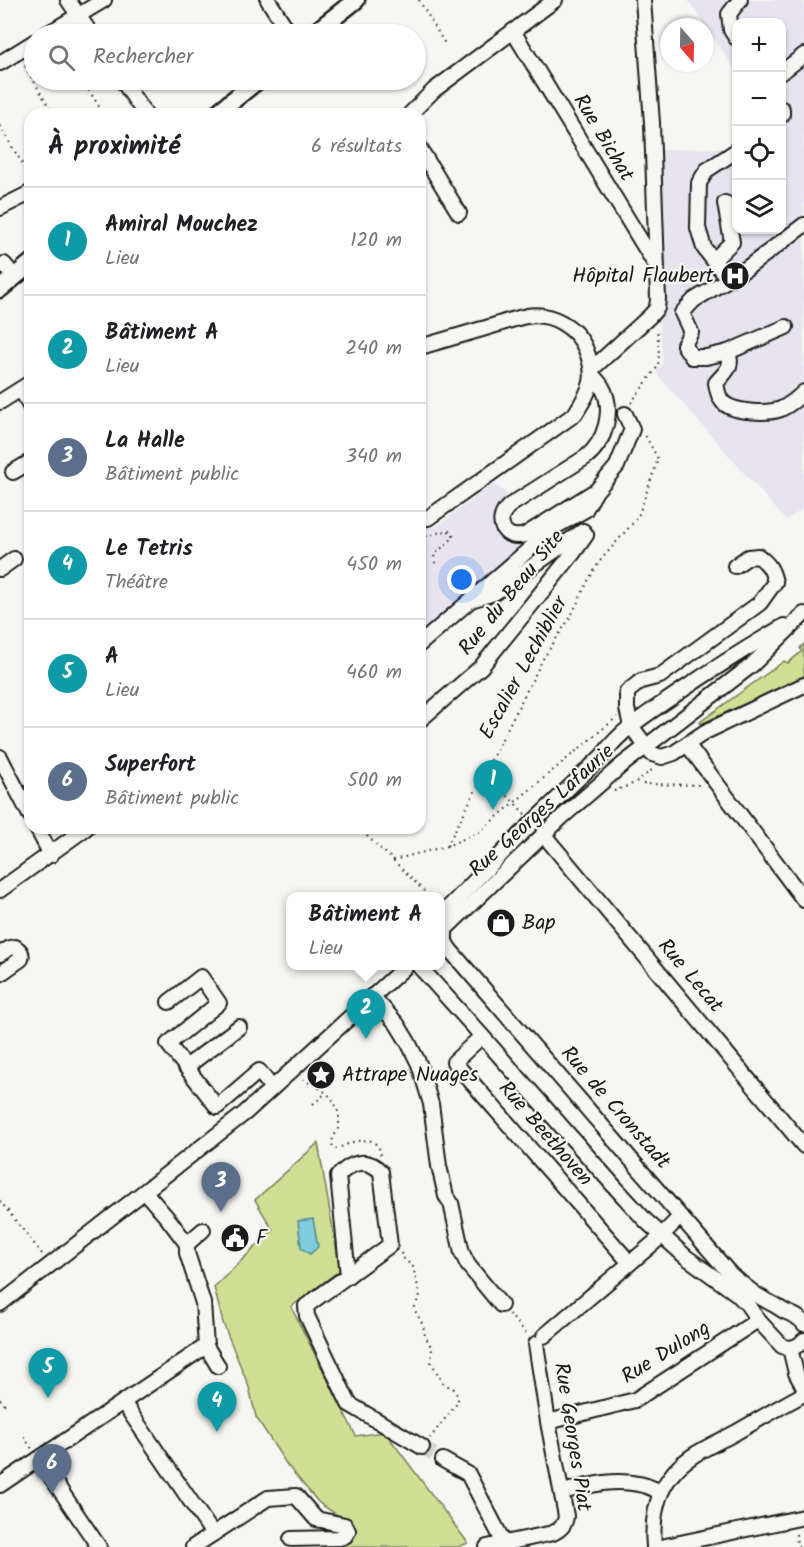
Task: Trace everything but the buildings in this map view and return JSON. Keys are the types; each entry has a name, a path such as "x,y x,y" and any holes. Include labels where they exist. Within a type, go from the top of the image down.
{"main road":[{"path":"326,24 356,0"},
{"path":"223,108 246,90"},
{"path":"0,289 9,271 24,266"}],"street":[{"path":"68,0 84,24"},
{"path":"64,24 104,0"},
{"path":"268,0 284,24"},
{"path":"416,108 435,90 555,0"},
{"path":"592,373 657,308 652,123 643,0"},
{"path":"732,33 729,14 740,0"},
{"name":"Rue Bichat","path":"513,31 657,266"},
{"path":"0,63 24,48"},
{"path":"786,69 804,55"},
{"path":"129,90 141,108"},
{"path":"728,279 704,248 698,228 699,183 707,171 732,154"},
{"path":"426,159 459,213"},
{"path":"0,208 24,196"},
{"path":"714,260 732,242 725,203"},
{"path":"786,327 728,352 706,357 692,357 684,345 691,332 682,313 694,300 747,268 804,225"},
{"path":"426,345 528,316 547,317 564,323 577,334 585,347 592,373 588,393 575,414 426,518"},
{"path":"728,352 731,360 729,368 716,383 722,402 732,408 759,412 780,409 796,400 804,392"},
{"path":"592,373 602,386 606,398 606,428 600,441 594,451 586,457 503,511 502,525 510,535 519,537 525,535 596,491"},
{"path":"0,402 24,387"},
{"path":"426,639 555,526 585,510 596,491 616,466 628,440 632,429 628,411"},
{"path":"13,472 24,466"},
{"name":"Rue du Beau Site","path":"426,715 481,667 586,535 583,531 494,593 471,600"},
{"path":"631,726 627,709 627,692 641,681 660,676 760,603 775,582 767,562 758,556 748,557 735,566"},
{"path":"0,569 14,560"},
{"name":"Rue Georges Lafaurie","path":"445,911 631,726 735,655 804,614"},
{"name":"Rue Georges Lafaurie","path":"445,929 543,834 612,774 752,664 804,614"},
{"path":"804,685 705,732 687,744 804,900"},
{"name":"Rue Georges Lafaurie","path":"631,726 652,754 662,757 674,753 687,744"},
{"path":"0,757 24,803"},
{"path":"40,834 51,855"},
{"path":"0,902 3,895 2,888 78,834"},
{"name":"Rue Lecat","path":"543,834 804,1146"},
{"name":"Rue de Cronstadt","path":"445,942 731,1275 768,1302 797,1316 804,1324"},
{"path":"0,954 15,947 22,955 21,959 0,974"},
{"path":"422,970 661,1236 736,1293 778,1343 786,1348 794,1348 804,1340"},
{"path":"0,1304 245,1113 395,972"},
{"path":"169,1002 201,977 219,1003 168,1044 217,1107 259,1071 273,1088"},
{"path":"372,996 396,1024 419,1064 431,1104 439,1166 446,1196 451,1203 462,1253 468,1265 501,1305"},
{"path":"186,1067 239,1027"},
{"name":"Rue Beethoven","path":"482,1036 454,1062 630,1263"},
{"path":"348,1276 338,1176 344,1169 361,1162 375,1166 381,1172 390,1245 348,1276 306,1306 307,1316 349,1404 422,1447"},
{"path":"145,1192 170,1220 187,1244 187,1253 203,1303 206,1346 218,1366"},
{"path":"540,1340 681,1217"},
{"path":"187,1244 203,1230"},
{"path":"757,1318 756,1309 759,1305 768,1302"},
{"name":"Rue Dulong","path":"556,1420 635,1400 757,1318"},
{"name":"Rue Georges Piat","path":"487,1547 553,1533 561,1529 566,1522 548,1422 540,1340"},
{"path":"0,1485 206,1346"},
{"path":"790,1348 796,1373 804,1389"},
{"path":"654,1547 653,1527 656,1508 661,1492 671,1476 690,1458 804,1394"},
{"path":"123,1402 213,1534"},
{"path":"39,1459 99,1547"},
{"path":"443,1460 468,1474 504,1544"},
{"path":"562,1492 602,1482 619,1482 639,1484 661,1492"},
{"path":"193,1547 268,1498 296,1496 316,1519 345,1526 348,1531 345,1536 339,1538 291,1539"},
{"path":"661,1547 804,1517"}],"path":[{"path":"419,0 445,44"},
{"path":"40,90 50,108"},
{"path":"88,90 100,108"},
{"path":"0,126 24,167"},
{"path":"628,411 630,404 658,366 657,328"},
{"name":"Escalier Lechiblier","path":"447,846 543,659 572,616 589,579 600,561 638,517 658,459 646,436"},
{"path":"426,536 448,530 454,537 434,555 435,563"},
{"path":"393,860 447,846 480,832 627,709"},
{"path":"482,779 499,798 505,793 515,803"},
{"path":"643,784 704,785"},
{"path":"365,834 424,892"},
{"path":"313,1104 326,1093"},
{"path":"0,1201 51,1265"},
{"name":"Rue Georges Piat","path":"501,1305 540,1340"},
{"path":"0,1399 4,1406"},
{"path":"24,1437 30,1447"}],"shaded area":[{"name":"Hôpital Flaubert","path":"688,0 804,0 804,508 786,520 656,373 663,363 659,318 666,312 661,150 723,148 732,143 732,234 786,234 786,18 732,18 732,65 714,38 714,18 700,18"},
{"path":"493,484 504,491 509,498 503,536 548,524 426,633 426,530 439,525"}],"green space":[{"path":"804,644 804,676 701,724 700,722 784,661 788,663 802,651 800,648"},
{"path":"318,1143 340,1270 291,1307 356,1436 385,1432 468,1543 458,1547 346,1547 354,1526 319,1503 287,1465 256,1417 249,1387 223,1323 214,1287 273,1230 255,1200"}],"water":[{"path":"313,1219 318,1247 310,1254 301,1248 298,1221"}],"tunnel":[{"path":"422,1447 443,1460"}],"place":[{"name":"Hôpital Flaubert","path":"735,276"},
{"name":"Amiral Mouchez","path":"493,810"},
{"name":"Bap","path":"501,923"},
{"name":"Bâtiment A","path":"366,1039"},
{"name":"Attrape Nuages","path":"321,1075"},
{"name":"La Halle","path":"221,1212"},
{"name":"F","path":"235,1238"},
{"name":"A","path":"48,1398"},
{"name":"Le Tetris","path":"217,1432"},
{"name":"Superfort","path":"52,1494"}]}
